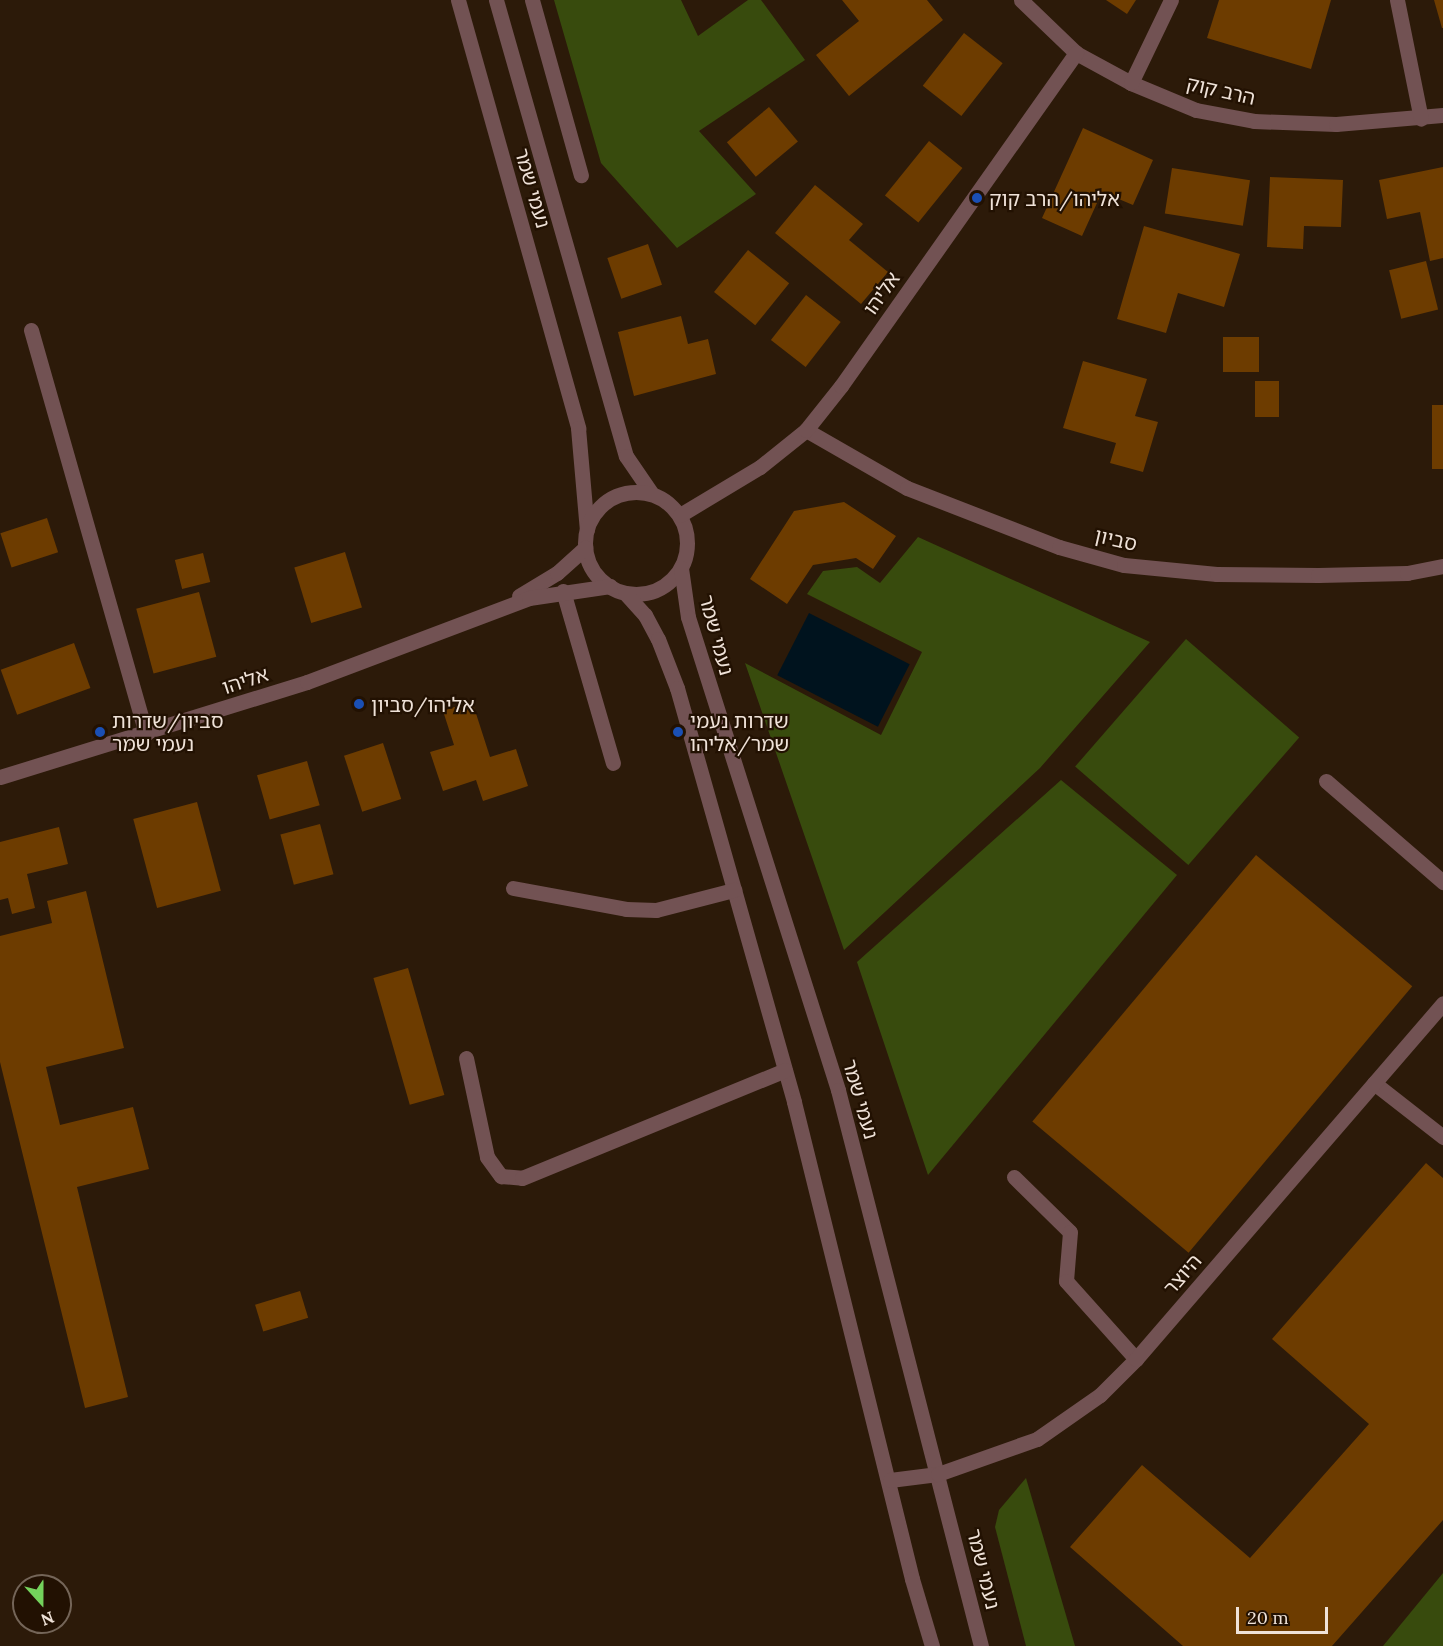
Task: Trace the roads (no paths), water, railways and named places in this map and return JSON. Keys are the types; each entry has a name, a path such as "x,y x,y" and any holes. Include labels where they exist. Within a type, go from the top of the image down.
{"street":[{"name":"נעמי שמר","path":"458,0 578,428 586,530"},
{"name":"נעמי שמר","path":"496,0 626,456 652,494"},
{"path":"532,0 581,175"},
{"name":"הרב קוק","path":"1021,0 1076,53 1131,83 1196,110 1254,121 1336,124 1421,119 1443,115"},
{"path":"1131,83 1171,0"},
{"path":"1397,0 1421,119"},
{"name":"אליהו","path":"680,515 760,467 806,430 841,387 1076,53"},
{"path":"31,330 146,734"},
{"name":"סביון","path":"806,430 918,493 1059,547 1124,565 1217,574 1318,575 1407,573 1443,566"},
{"path":"631,492 652,494 680,515 688,542 681,568 657,590 625,592 609,586 597,576 585,548 586,530 591,517 611,498 631,492"},
{"name":"אליהו","path":"0,777 146,734 307,682 429,638 498,608 557,573 585,548"},
{"name":"נעמי שמר","path":"681,568 695,640 838,1090 981,1646"},
{"name":"אליהו","path":"498,608 563,591 609,586"},
{"path":"563,591 613,763"},
{"path":"625,592 645,615 658,639 678,688 785,1070 890,1480 912,1579 932,1646"},
{"path":"1326,781 1443,882"},
{"path":"513,888 626,909 656,910 734,890"},
{"name":"היוצר","path":"890,1480 938,1474 1036,1439 1071,1419 1136,1359 1443,1003"},
{"path":"466,1058 487,1157 501,1176 522,1178 785,1070"},
{"path":"1374,1083 1443,1137"},
{"path":"1014,1177 1070,1232 1066,1281 1136,1359"}],"water":[{"path":"809,613 910,664 878,727 777,675"}],"place":[{"name":"אליהו/הרב קוק","path":"977,198"},
{"name":"אליהו/סביון","path":"359,704"},
{"name":"סביון/שדרות נעמי שמר","path":"100,732"},
{"name":"שדרות נעמי שמר/אליהו","path":"678,732"}]}
